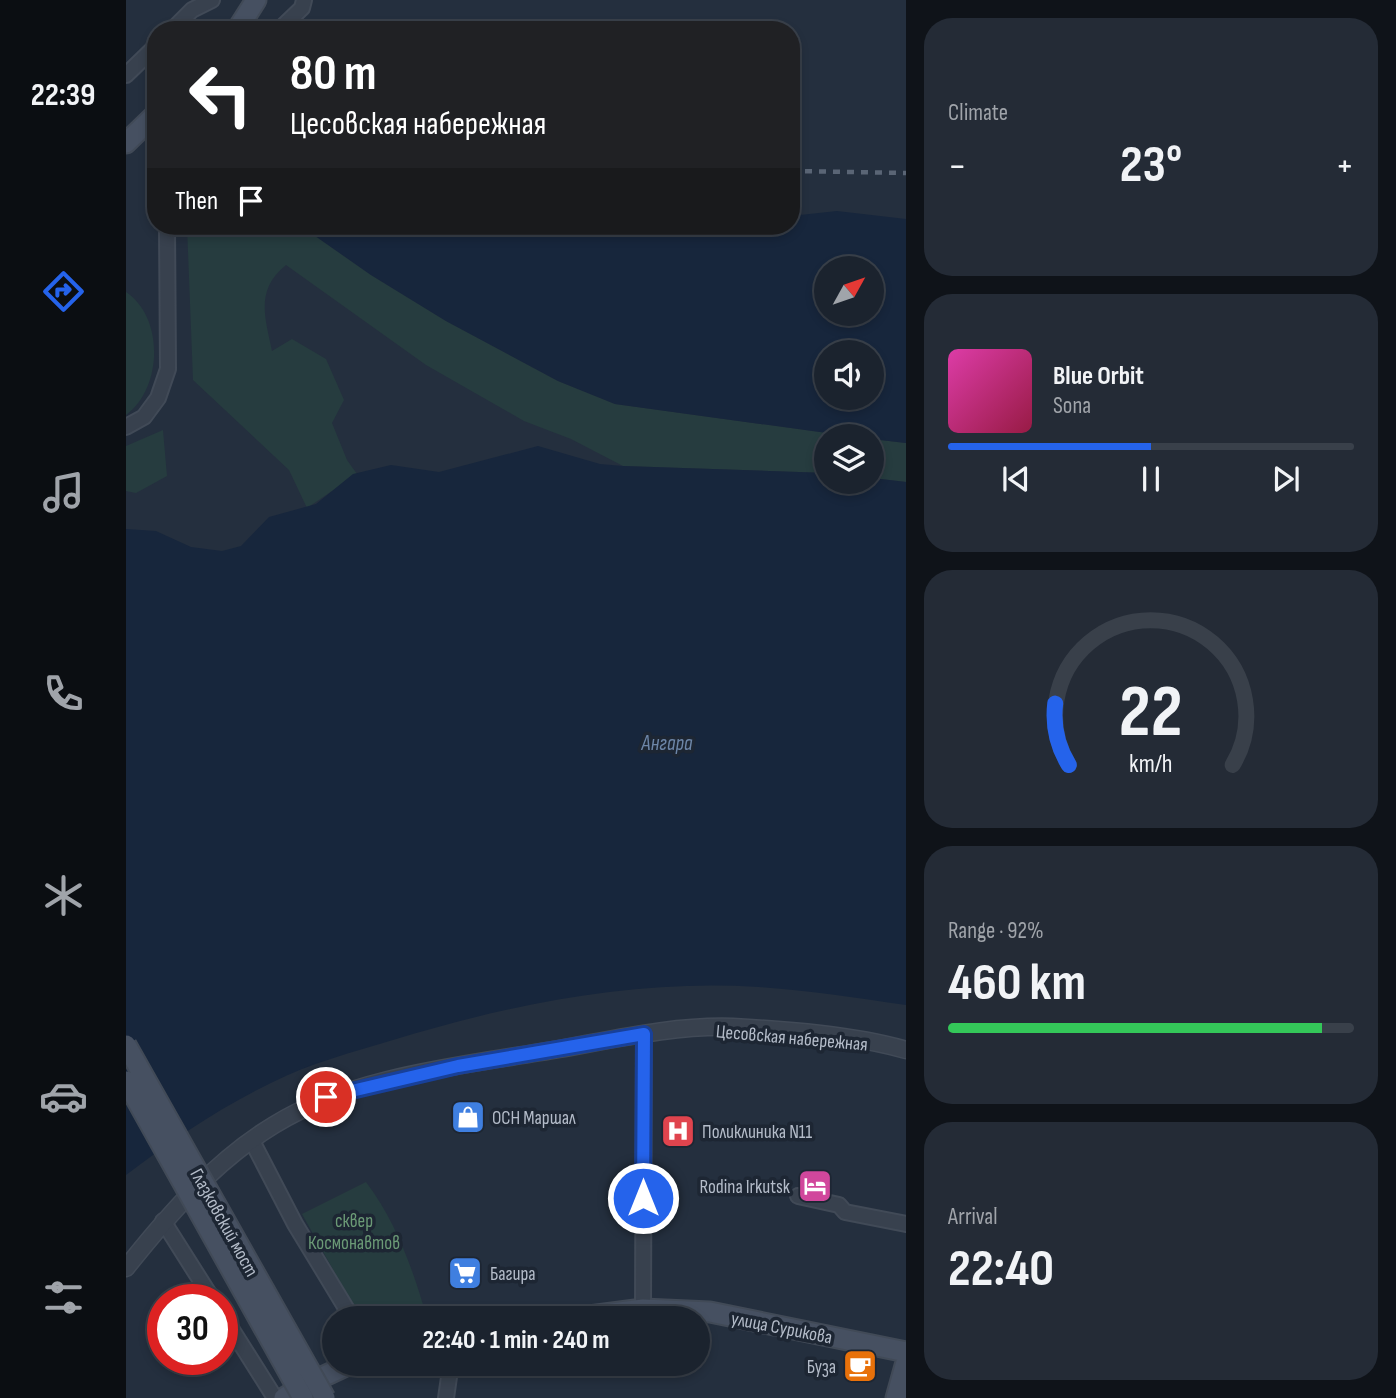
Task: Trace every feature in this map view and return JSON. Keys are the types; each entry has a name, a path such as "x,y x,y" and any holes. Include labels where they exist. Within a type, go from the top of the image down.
{"main road":[{"path":"243,21 256,0"},
{"path":"126,143 147,123"},
{"name":"Глазковский мост","path":"126,1045 325,1398"},
{"name":"Глазковский мост","path":"126,1081 303,1398"},
{"name":"улица Сурикова","path":"710,1312 906,1352"},
{"path":"896,1398 906,1362"},
{"path":"284,1398 324,1376"}],"street":[{"path":"181,21 192,10 212,0"},
{"path":"288,21 302,8 304,0"},
{"path":"126,75 147,55"},
{"path":"126,427 144,417 159,398 168,369 167,235"},
{"name":"Цесовская набережная","path":"126,1268 175,1207 252,1141 273,1125 326,1097 458,1066 644,1034 731,1027 832,1037 906,1049"},
{"path":"643,1306 644,1034"},
{"path":"252,1141 295,1224 345,1306"},
{"path":"798,1196 839,1205 845,1212 906,1224"},
{"path":"163,1221 204,1284"},
{"path":"238,1339 275,1398"},
{"path":"446,1398 449,1376"}],"green space":[{"path":"187,235 314,235 371,275 446,321 558,381 615,404 814,431 814,473 623,466 571,439 524,421 426,365 286,265 276,274 266,294 265,315 272,351 292,339 326,359 344,400 332,423 347,460 357,474 307,508 289,470 193,380"},
{"path":"126,292 139,304 148,319 153,335 154,354 147,388 138,403 126,415"},
{"path":"163,430 167,476 136,493 126,491 126,446"},
{"path":"884,440 906,443 906,482 884,479"},
{"name":"сквер Космонавтов","path":"366,1182 387,1214 403,1247 423,1306 353,1306 302,1214"}],"water":[{"path":"837,211 906,219 906,443 884,440 884,424 814,424 814,431 615,404 558,381 446,321 371,275 314,235 800,235 800,215"},
{"name":"Ангара","path":"538,446 600,464 814,473 814,494 884,494 884,479 906,482 906,1005 796,990 713,986 620,991 528,1005 393,1040 287,1075 216,1113 126,1175 126,529 156,531 191,547 222,551 241,546 269,517 316,504 353,474 391,465 439,472"}],"tram line":[{"path":"126,1055 321,1398"}],"railway":[{"path":"800,171 906,173"}],"place":[{"name":"ОСН Маршал","path":"468,1117"},
{"name":"Поликлиника N11","path":"678,1131"},
{"name":"Rodina Irkutsk","path":"815,1186"},
{"name":"Багира","path":"465,1273"},
{"name":"Буза","path":"860,1366"}],"route":[{"path":"326,1097 458,1066 644,1034 643,1198"}]}
